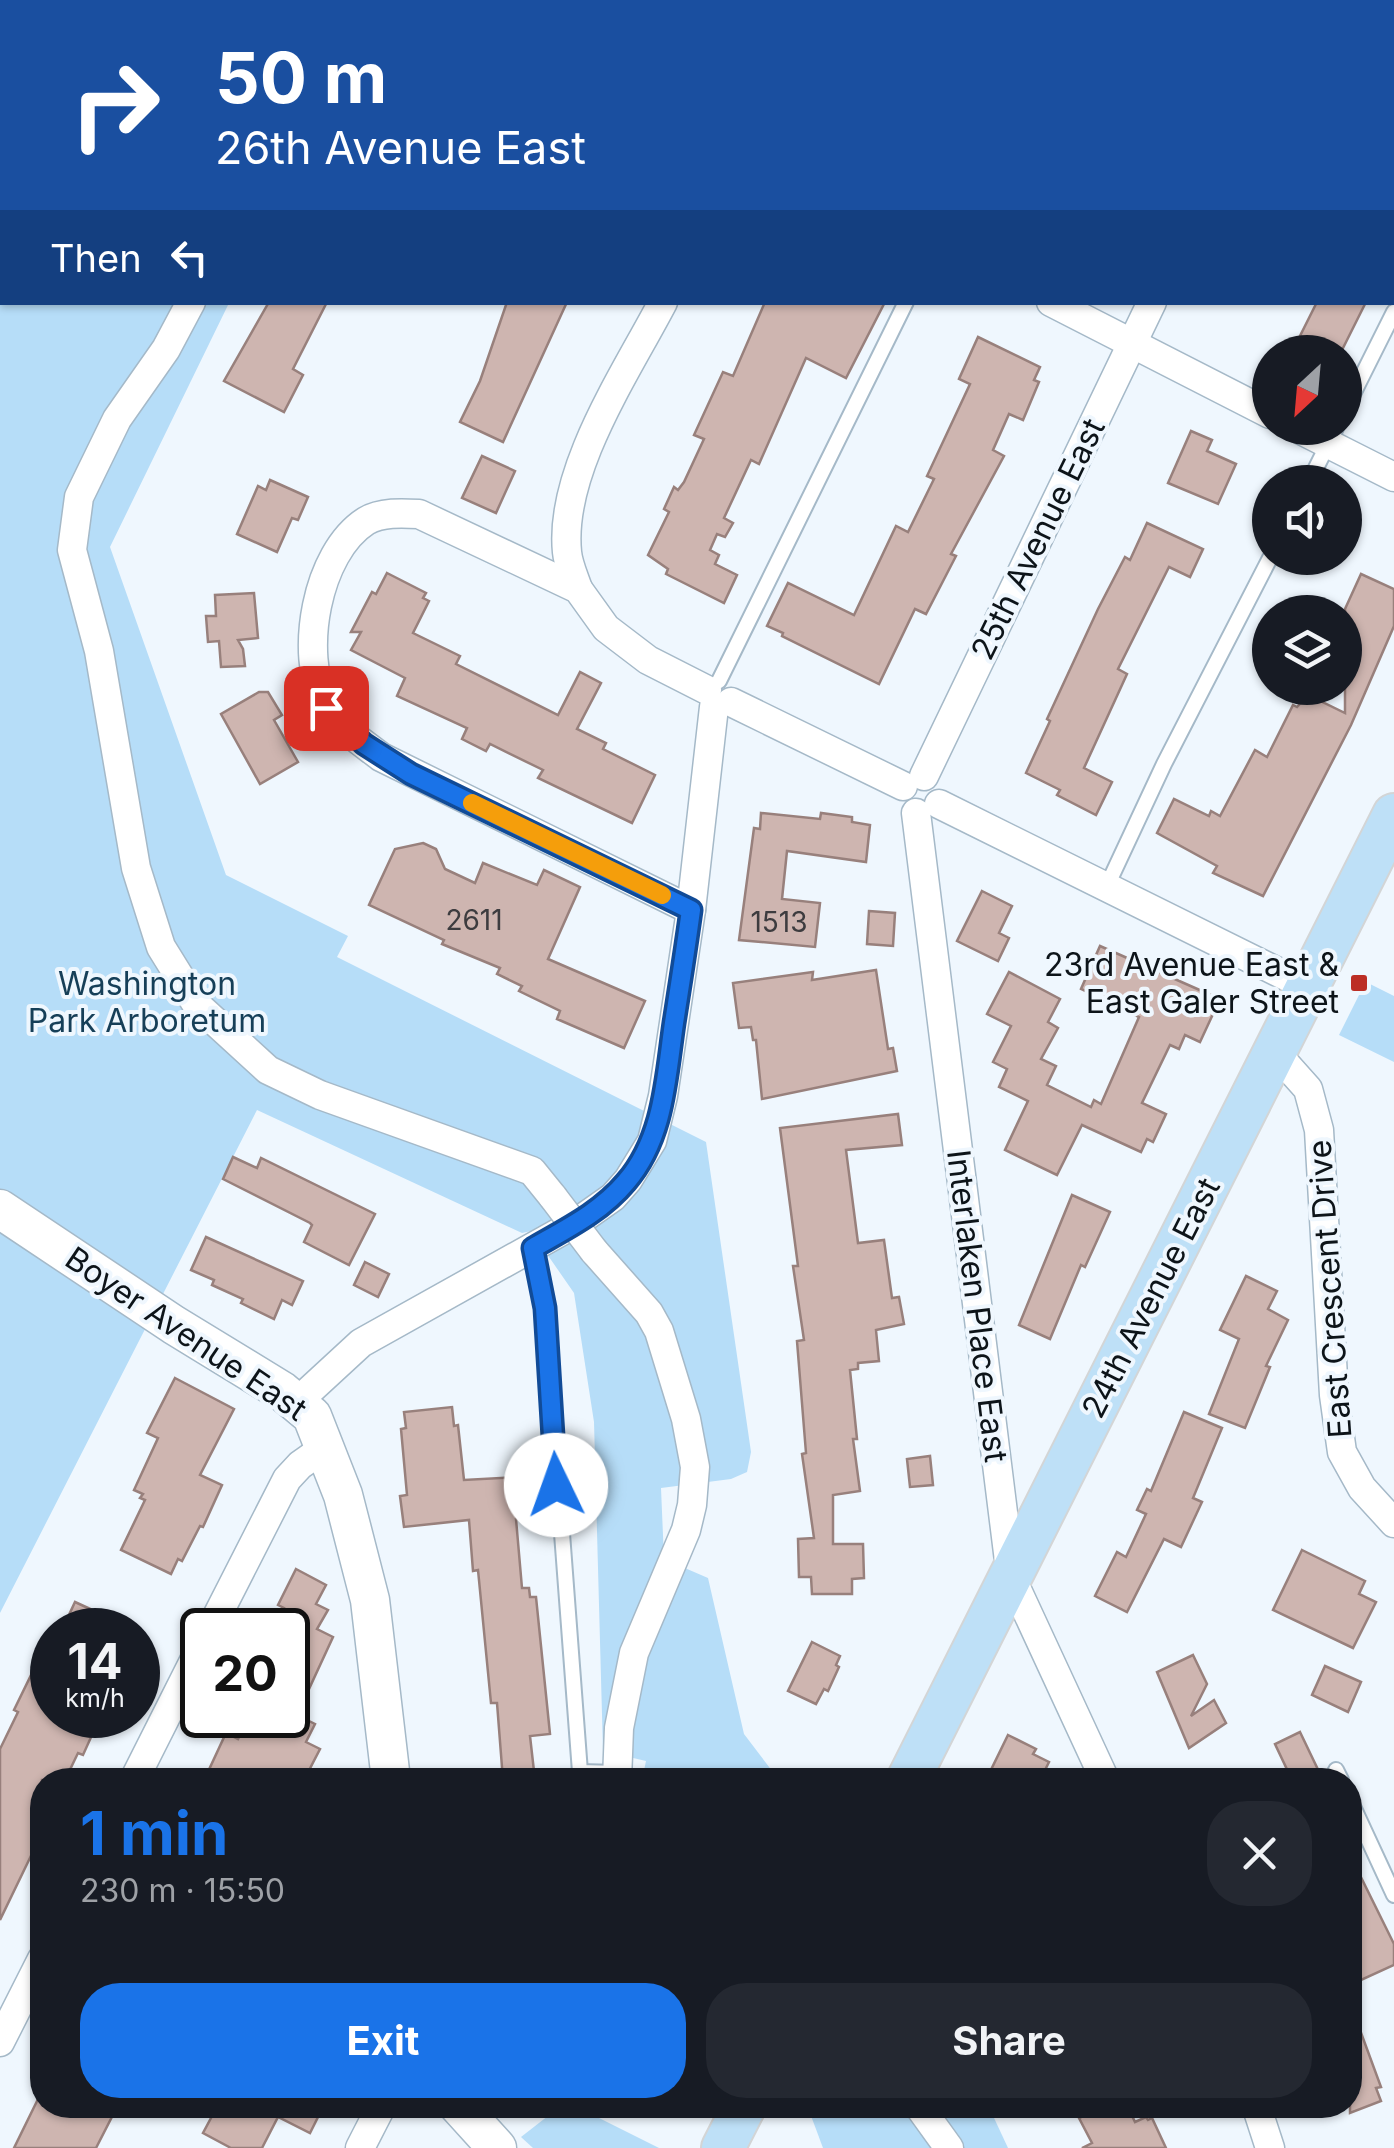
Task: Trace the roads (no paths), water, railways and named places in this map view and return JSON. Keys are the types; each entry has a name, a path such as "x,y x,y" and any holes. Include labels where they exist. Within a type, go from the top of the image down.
{"main road":[{"name":"24th Avenue East","path":"914,1768 1394,815"},
{"path":"723,2148 738,2118"}],"street":[{"path":"189,305 166,349 117,420 78,497 72,550 99,652 136,868 161,947 196,1006 268,1070 320,1095 532,1171 659,1330 686,1419 695,1467 692,1506 686,1530 634,1654 619,1728 617,1768"},
{"path":"661,305 582,458 568,501 567,556 578,589 606,628 648,660 718,695 914,781 937,783 941,795 927,808 1107,886 1308,987"},
{"path":"1057,305 1252,405"},
{"name":"25th Avenue East","path":"914,781 1150,305"},
{"path":"1346,445 1394,477"},
{"path":"578,589 419,514 395,513 367,520 331,565 312,615 314,656 326,708 380,757 691,910"},
{"path":"296,1402 361,1343 595,1212 628,1180 652,1140 663,1096 691,910 718,695"},
{"name":"Interlaken Place East","path":"927,808 1011,1577 1100,1768"},
{"name":"East Crescent Drive","path":"1275,1052 1308,1089 1318,1130 1334,1394 1342,1452 1362,1488 1394,1524"},
{"name":"Boyer Avenue East","path":"0,1209 312,1416 344,1495 370,1600 390,1768"},
{"path":"221,1608 288,1479 300,1464 326,1446"},
{"path":"140,1768 180,1689"},
{"path":"0,2042 30,1983"},
{"path":"360,2148 375,2118"},
{"path":"470,2118 498,2148"},
{"path":"927,2118 949,2148"},
{"path":"1260,2118 1270,2148"}],"lane":[{"path":"718,695 905,305"},
{"path":"1362,376 1394,312"},
{"path":"1107,886 1164,764 1261,575"},
{"path":"533,1248 545,1308 580,1768"},
{"path":"1362,1826 1394,1895"}],"place":[{"name":"23rd Avenue East & East Galer Street","path":"1359,983"}],"park label":[{"name":"Washington Park Arboretum","path":"147,1002"}]}
